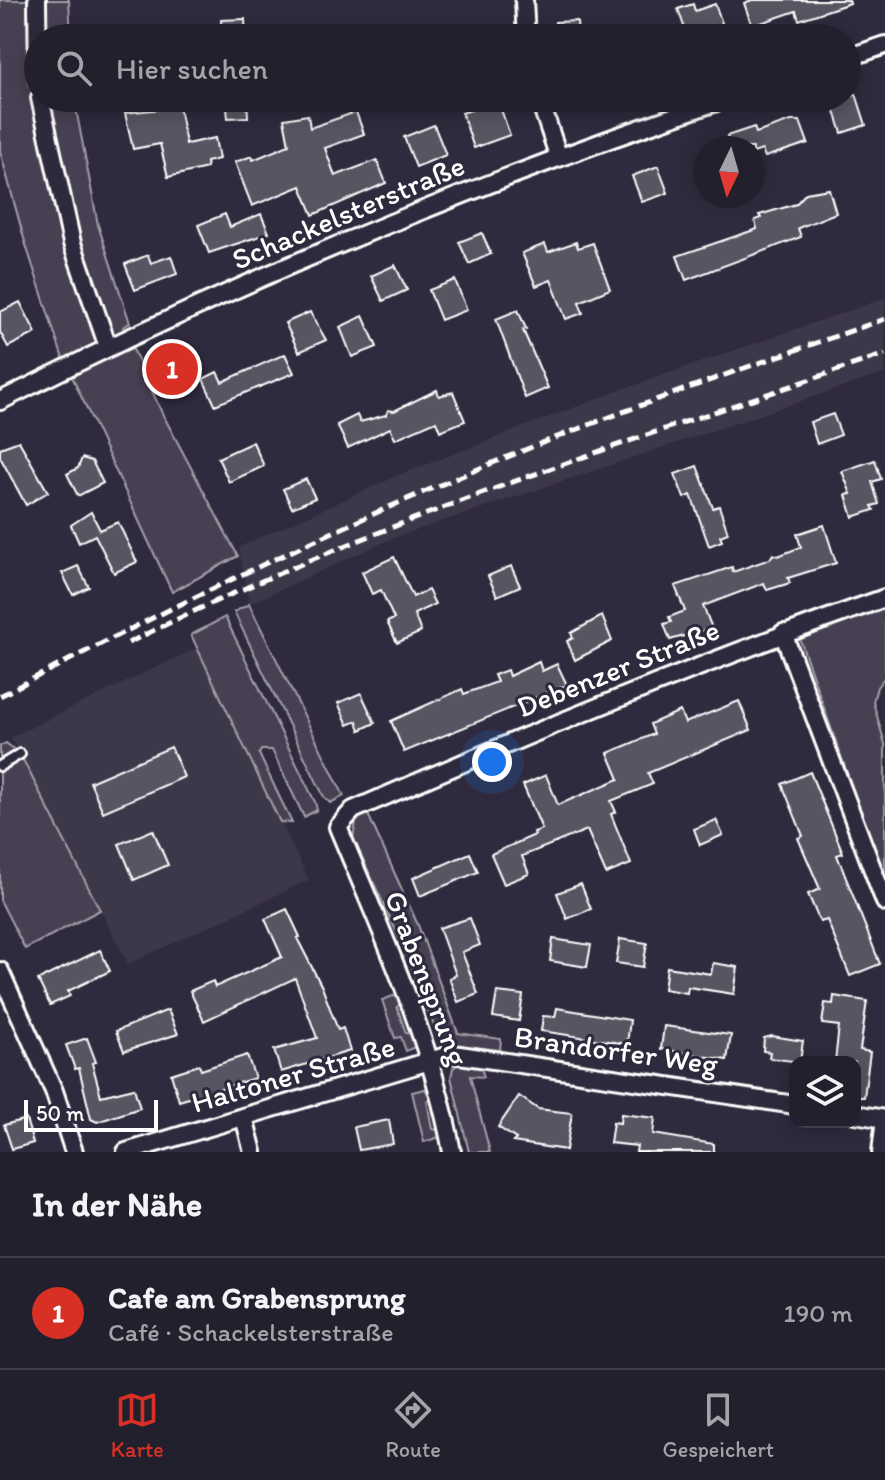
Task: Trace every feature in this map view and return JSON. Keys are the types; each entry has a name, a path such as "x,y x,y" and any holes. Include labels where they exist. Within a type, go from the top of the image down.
{"street":[{"path":"37,0 37,24"},
{"path":"524,0 525,24"},
{"path":"861,53 885,45"},
{"path":"43,112 72,243 108,347"},
{"path":"544,112 558,155"},
{"name":"Schackelsterstraße","path":"0,401 108,347 291,264 558,155 686,112"},
{"name":"Debenzer Straße","path":"338,827 353,810 560,720 783,633 885,598"},
{"path":"783,633 885,902"},
{"name":"Grabensprung","path":"338,827 419,1025 452,1152"},
{"path":"0,971 54,1091 74,1152"},
{"name":"Brandorfer Weg","path":"430,1063 453,1054 789,1104"},
{"name":"Haltoner Straße","path":"126,1152 430,1063"},
{"path":"861,1115 885,1119 881,1152"},
{"path":"244,1117 253,1152"}],"lane":[{"path":"0,766 20,754"}],"shaded area":[{"path":"0,0 69,0 70,24 24,24 24,112 77,112 98,225 130,323 123,327 162,413 238,556 172,592 61,353 0,151"},
{"path":"885,298 885,373 393,538 249,604 239,547 399,475 612,393"},
{"path":"249,604 344,796 330,803 324,797 234,612"},
{"path":"885,604 885,677 877,687 873,702 885,744 885,881 798,634"},
{"path":"225,617 315,802 317,810 304,817 272,750 261,750 259,754 292,823 280,822 191,635"},
{"path":"197,648 309,880 128,964 11,737"},
{"path":"6,743 20,754 100,910 25,949 0,900 0,746"},
{"path":"366,810 418,925 458,1033 501,1039 500,1050 456,1045 439,1039 409,959 353,838 356,822"},
{"path":"399,997 401,1003 397,1007 406,1033 413,1034 415,1047 406,1051 401,1037 395,1038 382,1000"},
{"path":"461,1063 480,1065 484,1077 470,1076 490,1152 469,1152 451,1077 453,1068"},
{"path":"425,1089 431,1098 427,1101 432,1129 438,1130 440,1137 424,1142 412,1092"}],"building":[{"path":"752,0 849,0 850,3 799,20 796,11 751,24 744,3"},
{"path":"693,4 695,11 715,4 722,24 683,24 678,9"},
{"path":"245,19 245,24 221,24 221,20"},
{"path":"577,21 577,24 555,24"},
{"path":"861,110 866,125 842,133 835,112 861,112"},
{"path":"180,112 186,144 215,138 219,159 206,162 207,168 168,177 160,144 133,149 125,113"},
{"path":"227,112 248,112 248,117 228,118"},
{"path":"356,112 364,134 325,148 335,176 377,160 386,183 313,215 301,186 252,206 235,162 252,156 253,160 289,145 284,119 308,115 310,128"},
{"path":"502,112 510,135 474,148 462,113"},
{"path":"800,121 808,143 765,157 765,136 727,136 754,127 756,133"},
{"path":"434,125 446,155 416,167 404,137"},
{"path":"658,166 668,193 642,202 632,176"},
{"path":"829,189 836,213 798,228 801,237 686,280 677,256 757,229 755,220 761,218 759,215 796,204 806,193"},
{"path":"225,214 230,227 261,214 269,233 209,253 198,225"},
{"path":"482,233 491,254 469,264 459,242"},
{"path":"576,242 578,248 593,243 610,289 579,302 583,313 566,319 551,280 536,286 522,253 545,244 548,252"},
{"path":"148,255 151,263 171,256 177,274 135,290 125,264"},
{"path":"395,265 407,290 383,301 371,276"},
{"path":"455,280 467,310 441,320 429,290"},
{"path":"20,302 36,333 8,347 0,332 0,312"},
{"path":"518,310 526,329 523,330 548,388 525,398 496,319"},
{"path":"310,312 326,340 299,352 285,323"},
{"path":"363,316 377,347 352,357 340,327"},
{"path":"187,352 197,376 176,385 166,361"},
{"path":"285,354 294,373 215,405 203,379 217,372 222,382"},
{"path":"437,390 439,396 453,392 465,421 440,431 436,421 395,439 390,428 348,448 337,425 357,415 360,422 386,415 388,410 394,411"},
{"path":"833,414 841,435 817,444 810,422"},
{"path":"19,441 48,492 26,505 0,457 0,448"},
{"path":"253,442 264,466 229,482 218,458"},
{"path":"82,458 92,461 103,483 78,496 67,474 78,468"},
{"path":"875,460 881,479 872,482 879,504 872,506 874,510 853,517 846,495 851,494 842,471"},
{"path":"697,466 713,508 719,506 728,533 720,536 722,541 709,546 691,495 684,498 675,474"},
{"path":"306,479 315,498 292,508 283,489"},
{"path":"91,512 100,530 118,522 137,562 114,573 95,535 79,543 71,525"},
{"path":"824,525 836,563 788,578 790,583 767,590 764,583 703,606 712,628 670,640 664,624 671,622 669,617 685,611 675,586 732,567 733,572 770,559 773,554 778,556 801,547 797,534"},
{"path":"394,557 413,597 428,590 435,604 414,614 421,632 397,643 387,622 394,619 381,590 372,594 362,572"},
{"path":"78,566 89,587 73,595 62,573"},
{"path":"511,566 520,586 497,596 488,576"},
{"path":"602,616 612,641 575,660 567,641 573,638 571,633"},
{"path":"539,662 542,671 557,664 567,685 404,752 391,721 462,689 464,694 497,682 494,675 507,670 509,676"},
{"path":"361,693 375,723 360,730 357,721 348,725 338,703"},
{"path":"739,701 751,730 648,773 653,784 611,801 616,812 611,814 631,864 606,874 587,830 522,856 529,874 504,884 491,854 542,829 523,785 546,775 558,805 619,779 608,753 654,734 650,724 680,711 685,723"},
{"path":"171,747 184,777 103,812 90,782"},
{"path":"810,772 843,853 837,855 880,964 850,976 827,920 820,922 808,894 820,889 798,838 803,836 782,784"},
{"path":"716,820 723,835 700,845 694,829"},
{"path":"153,830 168,865 134,880 119,844"},
{"path":"470,853 478,872 420,896 413,878"},
{"path":"581,884 591,909 567,919 557,893"},
{"path":"287,909 338,1030 343,1028 350,1051 281,1072 274,1050 317,1038 295,978 204,1021 190,991 213,981 215,987 282,957 265,919"},
{"path":"470,918 480,945 462,952 478,994 458,1002 449,978 456,975 439,928"},
{"path":"553,939 591,945 587,967 550,961"},
{"path":"620,939 647,943 643,967 616,963"},
{"path":"100,950 110,971 68,991 70,996 50,1005 38,980"},
{"path":"713,963 738,967 734,994 688,987 687,993 664,989 667,967 711,974"},
{"path":"497,992 523,995 519,1021 493,1017"},
{"path":"834,996 867,1001 860,1050 870,1052 864,1097 861,1097 861,1056 836,1056 839,1026 822,1024 825,1003 833,1004"},
{"path":"557,1008 630,1020 627,1044 541,1031 543,1016 555,1017"},
{"path":"168,1010 178,1034 124,1051 116,1031"},
{"path":"664,1026 731,1035 727,1060 661,1049"},
{"path":"772,1036 803,1041 801,1056 789,1056 789,1061 769,1058 770,1052 763,1051 764,1038"},
{"path":"87,1038 96,1062 92,1063 101,1096 134,1088 140,1108 97,1122 91,1119 79,1068 75,1069 66,1045"},
{"path":"247,1055 255,1078 179,1101 171,1074 199,1065 201,1070"},
{"path":"519,1096 538,1109 572,1113 566,1150 513,1142 516,1139 498,1127"},
{"path":"621,1114 655,1118 653,1134 714,1144 714,1152 636,1152 637,1146 610,1143 613,1122 620,1123"},
{"path":"26,1119 33,1143 12,1149 4,1125"},
{"path":"389,1120 393,1144 359,1150 354,1127"}],"railway":[{"path":"0,696 263,565 464,475 620,413 885,319"},
{"path":"128,643 220,599 407,522 597,452 885,354"}],"place":[{"name":"Cafe am Grabensprung","path":"172,369"}]}
